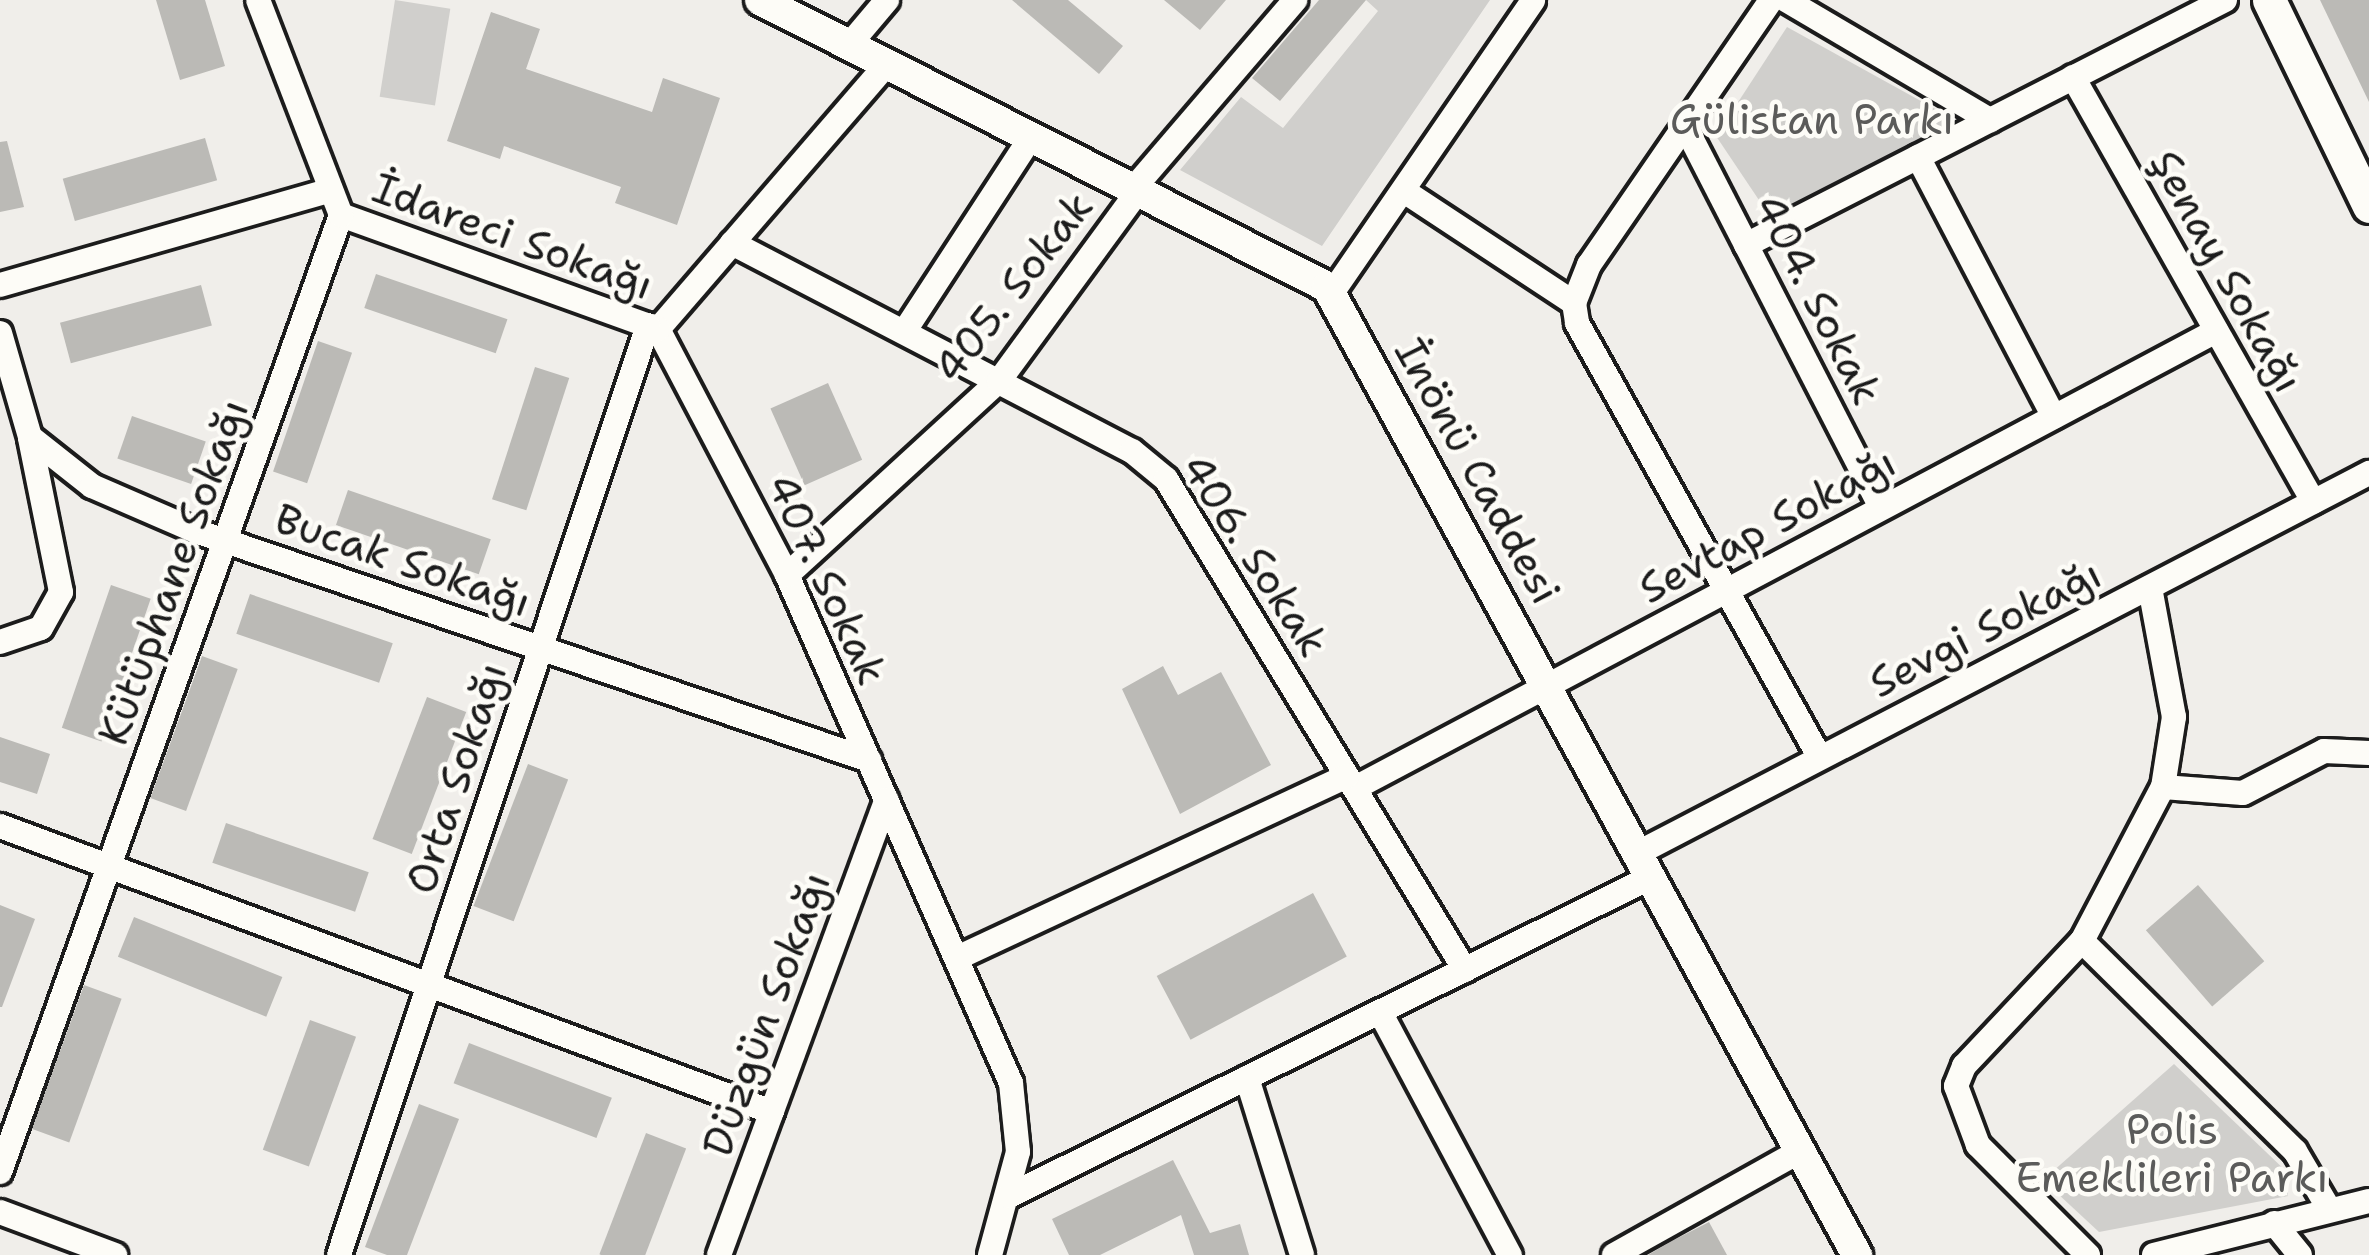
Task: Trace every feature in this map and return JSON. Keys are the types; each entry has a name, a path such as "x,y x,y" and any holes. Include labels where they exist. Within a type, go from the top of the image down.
{"main road":[{"path":"2269,0 2369,206"},
{"path":"2293,0 2369,158"}],"street":[{"path":"258,0 341,215"},
{"path":"760,0 1332,293 1534,0"},
{"path":"849,45 887,0"},
{"name":"405. Sokak","path":"787,575 999,381 1136,189 1295,0"},
{"path":"1771,0 1589,265 1574,303 1577,323 1820,758"},
{"path":"1786,0 1990,120"},
{"path":"2172,0 2195,15"},
{"path":"1746,244 2224,0"},
{"path":"653,327 887,64"},
{"name":"Şenay Sokağı","path":"2073,77 2313,502"},
{"name":"404. Sokak","path":"1685,126 1881,508"},
{"path":"904,332 1031,136"},
{"path":"1918,157 2054,417"},
{"name":"İdareci Sokağı","path":"0,285 331,190"},
{"path":"1404,190 1574,303"},
{"name":"İdareci Sokağı","path":"341,215 653,327"},
{"name":"Kütüphane Sokağı","path":"0,1172 341,215"},
{"name":"406. Sokak","path":"732,243 1132,451 1177,491 1465,970"},
{"name":"İnönü Caddesi","path":"1332,293 1857,1255"},
{"name":"407. Sokak","path":"653,327 787,575 1018,1106 1009,1196 990,1255"},
{"name":"Orta Sokağı","path":"339,1255 540,648 653,327"},
{"name":"Sevtap Sokağı","path":"957,958 1351,782 1547,686 2216,331"},
{"path":"0,333 30,437 61,592 41,628 0,642"},
{"name":"Bucak Sokağı","path":"30,437 92,486 225,541 869,760"},
{"name":"Sevgi Sokağı","path":"1009,1196 1465,970 1820,758 2369,473"},
{"path":"2088,1255 1974,1140 1956,1085 1964,1066 2082,941 2163,787 2174,717 2150,587"},
{"path":"2163,787 2243,793 2324,751 2369,754"},
{"name":"Düzgün Sokağı","path":"719,1255 886,800"},
{"path":"0,826 772,1112"},
{"path":"2082,941 2295,1151 2329,1209"},
{"path":"1380,1012 1510,1255"},
{"path":"1247,1078 1302,1255"},
{"path":"1613,1255 1801,1151"},
{"path":"2154,1255 2369,1201"},
{"path":"0,1212 115,1255"},
{"path":"2274,1223 2300,1255"}],"green space":[{"path":"395,0 450,9 435,106 380,97"},
{"path":"1366,0 1490,0 1322,246 1180,170 1241,97 1283,128 1378,11"},
{"name":"Gülistan Parkı","path":"1787,27 1948,116 1943,132 1773,221 1716,136"},
{"name":"Polis Emeklileri Parkı","path":"2174,1064 2288,1173 2288,1196 2099,1232 2043,1180"}],"building":[{"path":"156,0 205,0 225,66 180,80"},
{"path":"1012,0 1068,0 1123,46 1099,74"},
{"path":"1164,0 1226,0 1200,30"},
{"path":"1319,0 1366,0 1280,101 1252,78"},
{"path":"2320,0 2369,0 2369,102"},
{"path":"491,12 540,29 526,69 652,112 663,78 720,98 677,225 615,203 621,187 504,146 500,159 447,141"},
{"path":"205,138 217,180 75,221 63,179"},
{"path":"7,141 24,207 0,212 0,142"},
{"path":"376,274 507,319 496,353 364,308"},
{"path":"201,285 212,326 71,363 60,323"},
{"path":"318,341 352,353 307,483 273,471"},
{"path":"535,367 569,378 526,510 492,499"},
{"path":"828,383 862,460 805,485 770,409"},
{"path":"132,416 206,441 191,484 117,459"},
{"path":"348,490 491,539 479,574 336,525"},
{"path":"111,585 151,599 102,741 62,728"},
{"path":"250,594 393,643 379,683 236,634"},
{"path":"202,656 238,669 186,811 150,798"},
{"path":"1163,666 1178,695 1221,672 1271,765 1180,814 1122,689"},
{"path":"427,697 466,712 412,854 373,839"},
{"path":"0,737 50,754 37,794 0,782"},
{"path":"528,764 568,779 514,921 474,906"},
{"path":"226,823 369,872 355,912 212,863"},
{"path":"2198,885 2264,961 2212,1006 2146,930"},
{"path":"1313,893 1347,957 1191,1040 1157,976"},
{"path":"0,905 35,919 2,1007 0,1007"},
{"path":"134,917 282,977 266,1017 118,957"},
{"path":"84,985 122,999 69,1142 32,1129"},
{"path":"310,1020 356,1037 309,1166 263,1150"},
{"path":"469,1043 612,1098 596,1138 454,1083"},
{"path":"419,1104 459,1119 407,1255 387,1255 365,1247"},
{"path":"646,1133 686,1148 645,1255 599,1254"},
{"path":"1173,1160 1210,1233 1240,1224 1249,1255 1194,1255 1181,1215 1100,1255 1069,1255 1052,1219"},
{"path":"1709,1222 1727,1255 1648,1255 1672,1241"}]}
